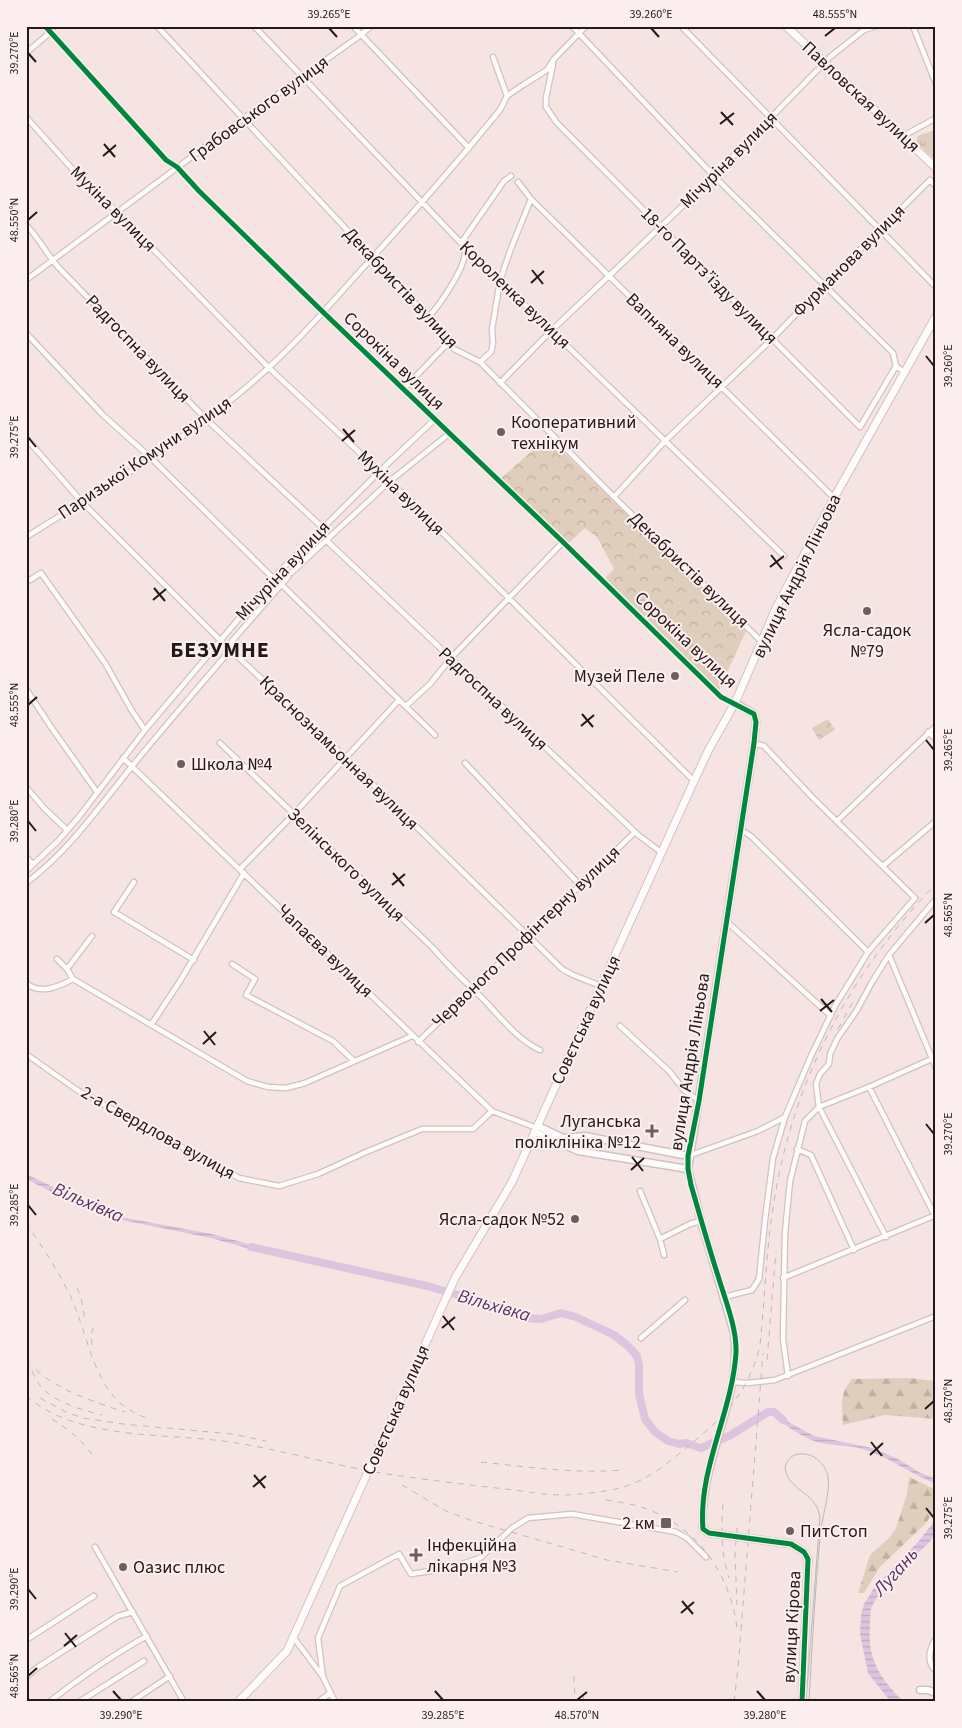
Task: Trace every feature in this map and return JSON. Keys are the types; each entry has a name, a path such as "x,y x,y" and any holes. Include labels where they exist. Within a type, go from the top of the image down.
{"main road":[{"name":"Павловская вулиця","path":"786,26 936,168"},
{"name":"вулиця Андрія Ліньова","path":"735,703 776,608 834,498 936,316"},
{"name":"Совєтська вулиця","path":"238,1702 287,1651 294,1638 442,1305 455,1278 512,1182 694,781 709,749 735,703"}],"street":[{"name":"Сорокіна вулиця","path":"45,26 166,160 177,167 199,191 323,312 720,696 735,703"},
{"path":"26,53 46,36 54,26"},
{"name":"Декабристів вулиця","path":"157,26 428,317 433,327 448,343 454,349 480,362 762,642"},
{"name":"Короленка вулиця","path":"254,26 461,243 784,556"},
{"path":"353,26 469,148"},
{"name":"Грабовського вулиця","path":"26,280 244,118 362,35 370,26"},
{"path":"572,26 714,176 893,353 896,366 904,372"},
{"name":"Паризької Комуни вулиця","path":"26,537 151,458 237,395 268,367 323,312 423,202 500,110 507,96 547,70 554,59 586,26"},
{"path":"681,26 936,287"},
{"name":"Мічуріна вулиця","path":"500,383 551,331 714,176 824,63 863,28 876,26"},
{"path":"913,26 936,84"},
{"path":"492,57 507,96"},
{"name":"18-го Партз’їзду вулиця","path":"554,59 546,107 557,123 860,427 896,366"},
{"name":"Мухіна вулиця","path":"26,117 83,181 117,212 268,367 390,481 694,781"},
{"path":"903,136 936,118"},
{"path":"428,317 434,311 456,276 464,257 465,250 461,243 504,181 511,176"},
{"name":"Фурманова вулиця","path":"614,497 665,441 772,339 930,180 936,186"},
{"name":"Вапняна вулиця","path":"518,182 530,198 834,498"},
{"path":"480,362 491,352 493,344 492,329 500,281 530,198"},
{"name":"Радгоспна вулиця","path":"26,225 37,236 52,261 206,419 323,528"},
{"path":"26,333 103,415 151,458 273,578"},
{"path":"404,389 448,343"},
{"name":"Мічуріна вулиця","path":"26,871 67,830 145,730 273,578 435,419"},
{"name":"Мічуріна вулиця","path":"26,883 47,867 74,840 231,649 232,641 280,584 390,481 450,433"},
{"name":"Краснознамьонная вулиця","path":"26,438 82,502 220,640 346,757 562,969 572,975 601,986"},
{"name":"Радгоспна вулиця","path":"327,541 635,832 662,853"},
{"path":"406,706 430,684 450,658 562,542"},
{"path":"30,580 41,573 104,663 145,730"},
{"path":"280,584 435,735"},
{"path":"26,689 97,792"},
{"path":"240,869 399,700"},
{"name":"вулиця Андрія Ліньова","path":"712,1458 726,1413 736,1352 734,1333 701,1221 688,1169 688,1156 699,1101 754,743 756,722 754,714 735,703"},
{"path":"837,821 928,731 936,726"},
{"path":"928,731 936,739"},
{"name":"Зелінського вулиця","path":"220,743 434,949 456,974 528,1044 540,1050"},
{"path":"724,1297 752,1290 759,1279 773,1158 785,1116 811,1056 835,1006 868,952 915,898 764,746 754,743"},
{"name":"Чапаєва вулиця","path":"123,758 492,1111 563,1138 585,1136 688,1156"},
{"path":"464,763 580,885"},
{"path":"26,787 67,830"},
{"path":"883,866 936,821"},
{"path":"740,829 752,836 868,952"},
{"name":"Червоного Профінтерну вулиця","path":"418,1042 635,832"},
{"path":"26,857 33,864"},
{"path":"151,1025 194,960 244,873"},
{"path":"134,882 114,912 194,960"},
{"path":"886,1237 820,1107 816,1084 820,1074 829,1064 830,1054 837,1039 857,1010 889,955 935,900"},
{"path":"726,921 831,1016"},
{"path":"67,969 92,936"},
{"path":"889,955 934,1058 936,1068"},
{"path":"57,960 67,969 72,979 248,1081 268,1087 286,1088 305,1083 412,1036"},
{"path":"232,964 255,979 246,996 333,1041 354,1061"},
{"path":"26,983 31,987 42,990 72,979"},
{"path":"620,1026 670,1071 684,1090 699,1101"},
{"name":"2-а Свердлова вулиця","path":"26,1054 77,1090 238,1178 280,1186 318,1174 422,1129 473,1129 492,1111"},
{"path":"788,1376 783,1339 785,1233 790,1181 805,1121 820,1107 934,1058"},
{"path":"783,1278 886,1237 935,1215 869,1087"},
{"path":"688,1156 758,1131 785,1116"},
{"name":"Чапаєва вулиця","path":"537,1129 578,1151 688,1169"},
{"path":"797,1150 811,1155 854,1250"},
{"path":"640,1191 660,1240 664,1255"},
{"path":"660,1240 690,1224 701,1221"},
{"path":"641,1338 685,1300"},
{"path":"732,1382 747,1383 775,1380 788,1376 936,1316"},
{"name":"вулиця Кірова","path":"712,1458 704,1490 703,1529 709,1533 791,1544 804,1552 808,1559 802,1702"},
{"path":"323,1677 318,1638 340,1586 399,1554 411,1574 450,1568 480,1558 512,1528 528,1518 572,1514 676,1532 687,1538 706,1557"},
{"path":"95,1547 183,1701"},
{"path":"26,1640 94,1596"},
{"path":"26,1677 38,1667 118,1616 133,1612"},
{"path":"49,1702 116,1653 147,1636"},
{"path":"294,1638 323,1677 335,1702"},
{"path":"936,1638 929,1650 929,1659 932,1667 936,1670"},
{"path":"79,1702 144,1661"},
{"path":"131,1702 170,1676"},
{"path":"920,1690 936,1693"},
{"path":"318,1702 330,1694"}],"green space":[{"path":"932,131 936,132 935,160 916,142 918,136"},
{"path":"548,437 746,631 719,690 605,578 614,569 597,537 585,528 569,543 501,478"},
{"path":"828,719 835,730 819,740 812,728"},
{"path":"908,1378 936,1381 936,1419 885,1415 843,1425 843,1395 852,1379"},
{"path":"909,1477 936,1490 936,1506 927,1522 880,1567 864,1593 858,1593 870,1555 889,1538 896,1528 907,1494"}],"water":[{"path":"26,1174 115,1216 212,1234 260,1247 260,1252 211,1238 112,1218 84,1208 26,1179"},
{"path":"778,1414 783,1419 814,1436 872,1448 898,1459 919,1472 936,1479 936,1484 869,1451 812,1440 777,1419 774,1416"},
{"name":"Лугань","path":"936,1519 935,1532 930,1542 887,1585 871,1609 870,1637 873,1658 888,1685 904,1702 891,1702 868,1673 860,1634 861,1616 864,1604 876,1585 918,1542"}],"waterway":[{"name":"Вільхівка","path":"251,1247 427,1286 479,1301 525,1318 541,1319 561,1313 576,1317 614,1335 637,1356 639,1365 639,1394 645,1419 655,1432 668,1441 679,1444 686,1443 701,1448 729,1436 768,1412 774,1412 783,1420"}],"tram line":[{"path":"806,1702 820,1517 813,1502 796,1487 787,1475 785,1467 791,1458 798,1454 810,1455 818,1460 827,1472 829,1482 820,1537 809,1702"}],"railway":[{"path":"26,1396 49,1411 74,1422 101,1429 243,1444 358,1469 424,1479 562,1495 609,1490 644,1479 672,1460 720,1418 737,1397 751,1373 760,1345 767,1256 774,1202 783,1157 795,1114 811,1071 852,991 877,954 905,918 936,884"},
{"path":"838,1029 855,998"},
{"path":"26,1223 50,1259 70,1295 102,1380 119,1402 146,1418"},
{"path":"767,1360 776,1251"},
{"path":"77,1288 81,1297 85,1320"},
{"path":"92,1345 91,1335 94,1325"},
{"path":"734,1702 763,1353"},
{"path":"27,1360 38,1382 48,1393 70,1405 102,1415"},
{"path":"36,1370 67,1390 125,1412"},
{"path":"40,1398 68,1413 83,1418 123,1424 232,1434 266,1441"},
{"path":"52,1419 76,1436 95,1459"},
{"path":"481,1462 569,1471 622,1470"},
{"path":"402,1485 446,1511 470,1520 607,1560 678,1572"},
{"path":"606,1500 632,1504 647,1509 682,1528 696,1541 709,1556 719,1572 727,1589 737,1628"},
{"path":"723,1504 722,1542 729,1578"},
{"path":"737,1528 735,1555 737,1605"},
{"path":"574,1676 575,1702"},
{"path":"583,1702 584,1693"}],"cycle path":[{"path":"45,26 166,160 177,167 199,191 323,312 564,543 721,697 754,714 756,722 754,743 699,1101 688,1156 691,1185 730,1316 736,1344 733,1375 705,1485 703,1529 709,1533 791,1544 804,1552 808,1559 802,1702"}],"place":[{"name":"Кооперативний технікум","path":"501,432"},
{"name":"Ясла-садок №79","path":"867,611"},
{"name":"Музей Пеле","path":"675,676"},
{"name":"Школа №4","path":"181,764"},
{"name":"Луганська поліклініка №12","path":"652,1131"},
{"name":"Ясла-садок №52","path":"575,1219"},
{"name":"2 км","path":"666,1523"},
{"name":"ПитСтоп","path":"790,1531"},
{"name":"Інфекційна лікарня №3","path":"416,1555"},
{"name":"Оазис плюс","path":"123,1567"}],"district":[{"name":"БЕЗУМНЕ","path":"220,650"}]}
